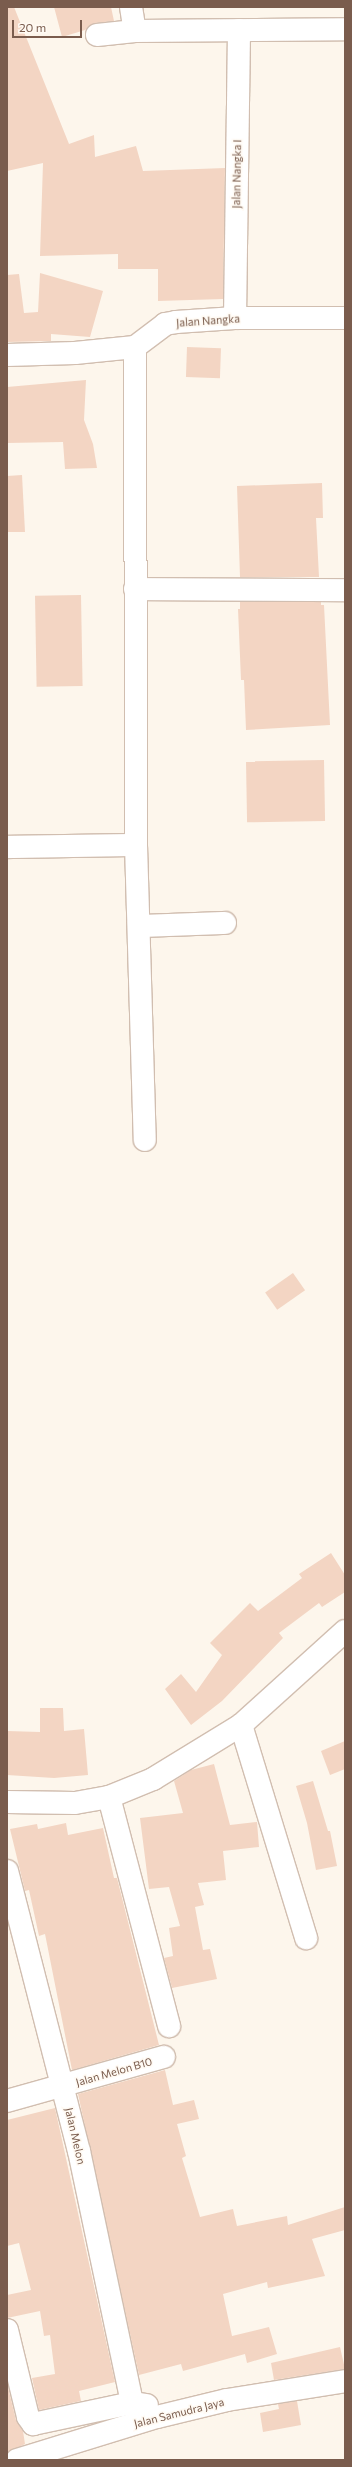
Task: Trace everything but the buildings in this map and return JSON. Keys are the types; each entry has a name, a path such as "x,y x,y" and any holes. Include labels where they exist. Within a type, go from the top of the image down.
{"street":[{"path":"130,7 135,31"},
{"path":"97,35 135,31 345,29"},
{"name":"Jalan Nangka I","path":"235,318 239,30"},
{"name":"Jalan Nangka","path":"135,347 165,324 235,318 345,318"},
{"path":"7,355 75,353 135,347 136,846 145,1140"},
{"path":"135,589 345,590"},
{"path":"7,848 136,846"},
{"path":"139,926 225,923"},
{"path":"7,1802 75,1803 109,1797 153,1779 242,1725 345,1631"},
{"path":"242,1725 306,1938"},
{"path":"109,1797 169,2026"},
{"name":"Jalan Melon","path":"7,1871 63,2086 132,2403"},
{"name":"Jalan Melon B10","path":"7,2101 164,2057"},
{"path":"7,2330 28,2418 33,2424 132,2403 148,2406 157,2416"},
{"name":"Jalan Samudra Jaya","path":"17,2460 157,2416 227,2400 345,2381"}]}
